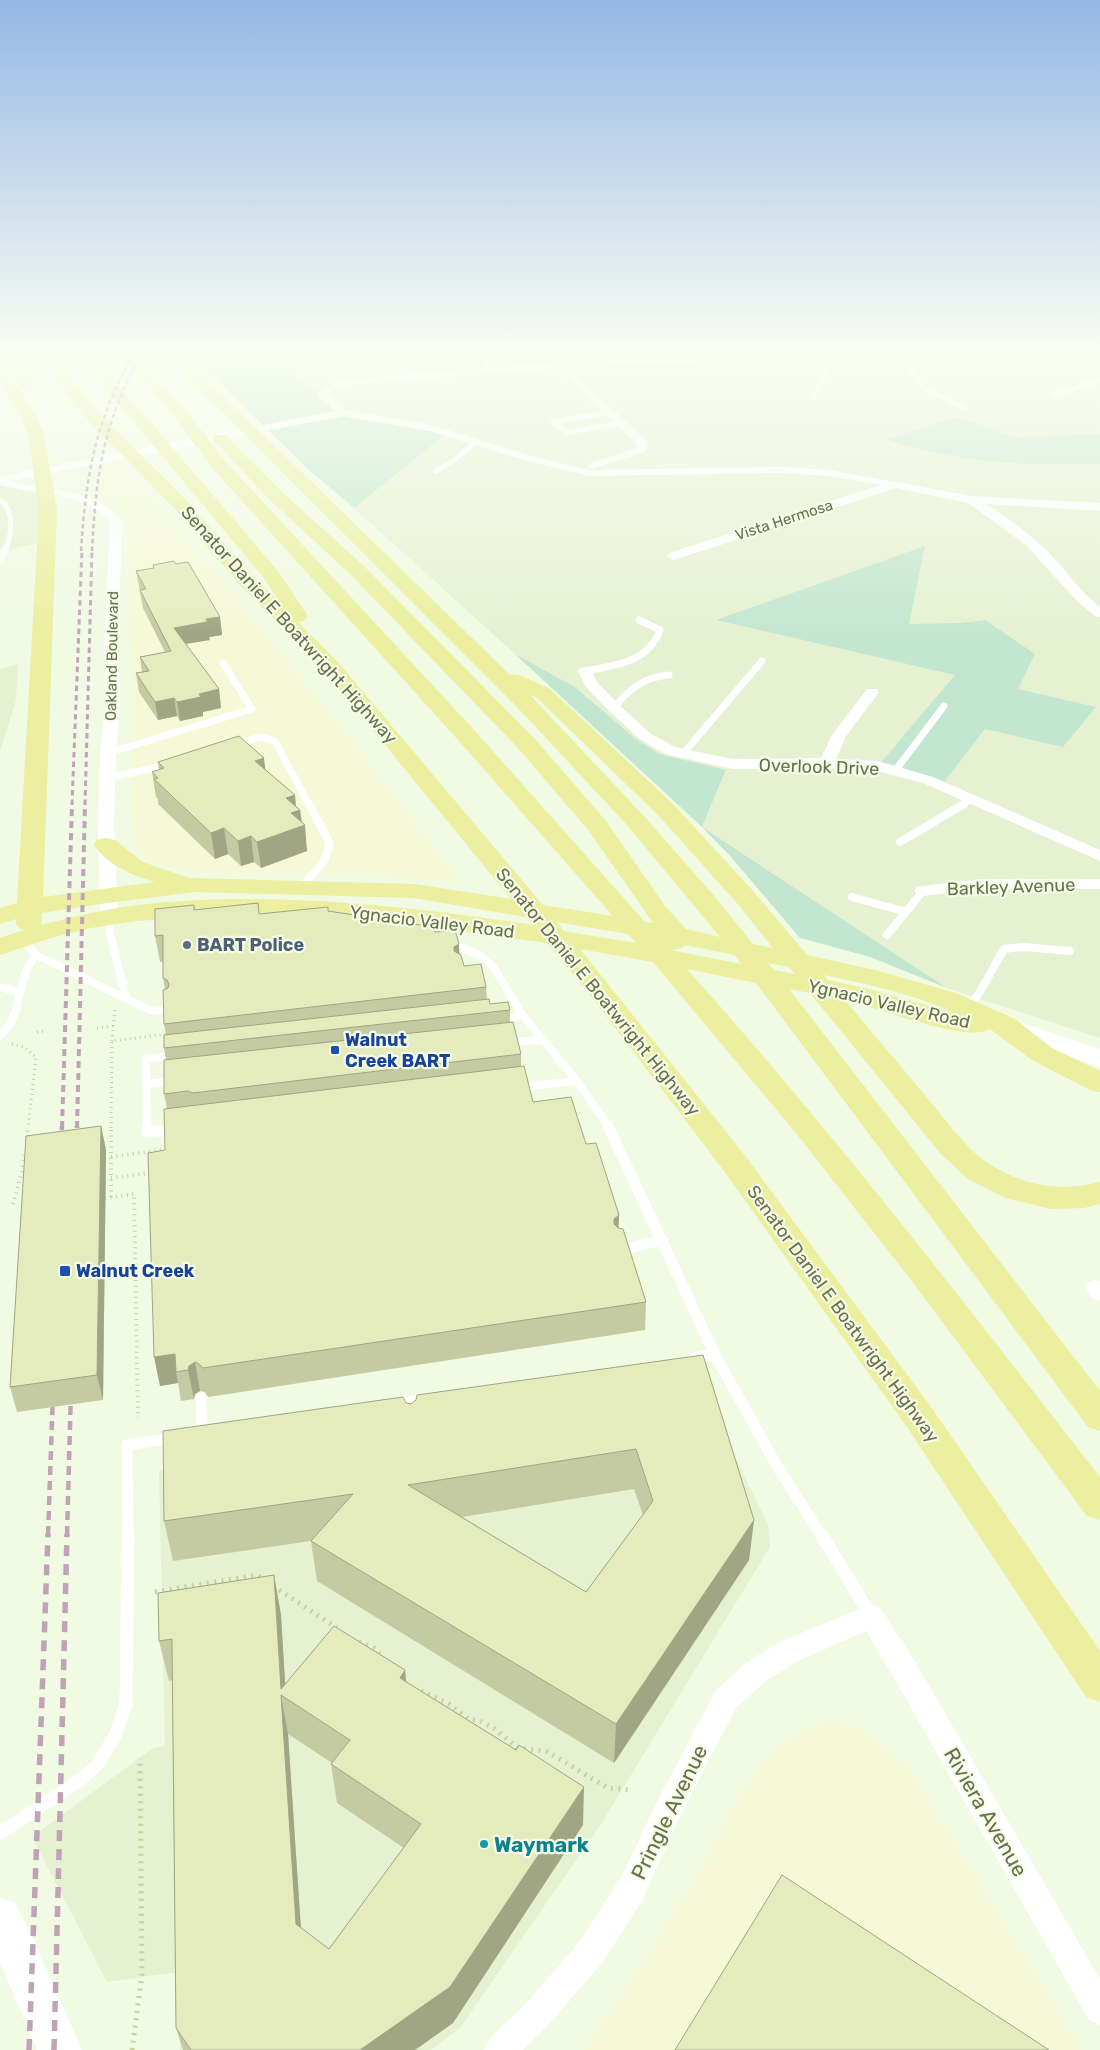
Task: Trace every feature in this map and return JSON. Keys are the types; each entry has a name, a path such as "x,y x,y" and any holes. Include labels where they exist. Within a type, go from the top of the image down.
{"highway":[{"path":"38,444 48,510"},
{"path":"33,945 30,907 48,510 55,472 53,444"},
{"name":"Senator Daniel E Boatwright Highway","path":"120,444 159,482 245,579 330,665 600,990 732,1160 914,1410 1100,1684"},
{"path":"159,444 270,575 330,665"},
{"path":"203,444 220,466 514,788 702,1002 806,1126 922,1272 1100,1505"},
{"path":"226,444 276,496 358,571 508,724 598,826 656,910 677,935 675,941 667,948 630,950"},
{"path":"262,444 492,669 597,777 692,887 800,1023 1100,1417"},
{"path":"492,669 544,693 666,810 745,897 952,1147 979,1172 1018,1190 1051,1198 1084,1197 1100,1193"},
{"path":"106,845 134,867 170,880 195,885"},
{"name":"Ygnacio Valley Road","path":"0,947 33,945 108,906 195,885 414,892 677,935 866,976 946,999 1005,1025"},
{"name":"Ygnacio Valley Road","path":"0,916 30,907 108,906 156,909 323,910 449,921 630,950 864,996 961,1024 1005,1025"},
{"path":"1005,1025 1042,1054 1100,1083"}],"main road":[{"path":"0,1918 17,1951 60,2050"}],"street":[{"path":"18,480 195,444"},
{"path":"482,444 574,471 605,474 782,470 830,473 972,500 1100,507"},
{"path":"574,471 614,461 642,450 642,444"},
{"name":"Oakland Boulevard","path":"0,480 18,480 75,497 106,509 116,522 110,648 113,702 107,778 106,845 108,906"},
{"name":"Vista Hermosa","path":"673,556 895,484"},
{"path":"972,500 1021,534 1040,551 1083,601 1100,613"},
{"name":"Overlook Drive","path":"585,671 591,684 614,708 646,737 670,751 733,764 827,763 878,766 928,780 1100,856"},
{"path":"827,763 839,735 872,692"},
{"name":"Barkley Avenue","path":"923,891 984,884 1100,884"},
{"path":"1005,1025 1100,1058"},
{"name":"Riviera Avenue","path":"871,1616 1100,2009"},
{"name":"Pringle Avenue","path":"500,2050 541,2010 592,1952 632,1888 669,1808 726,1699 757,1671 790,1651 871,1616"}],"lane":[{"path":"436,471 453,461 474,444"},
{"path":"0,500 6,503 9,508 9,541 0,559"},
{"path":"585,671 634,659 652,646 659,636 660,630 639,620"},
{"path":"682,754 762,661"},
{"path":"108,752 252,709 223,663"},
{"path":"614,708 641,680 656,675 669,675"},
{"path":"895,771 944,706"},
{"path":"222,749 258,737 270,738 275,741 330,844 330,852 327,858 302,887"},
{"path":"107,778 177,764"},
{"path":"900,842 972,799"},
{"path":"887,935 923,891"},
{"path":"852,897 906,912"},
{"path":"108,906 110,933 126,998"},
{"path":"323,910 346,922"},
{"path":"441,942 450,943 482,956 523,1016 578,1081 613,1133 715,1355 776,1466 856,1589 871,1616"},
{"path":"0,1036 11,1026 18,1007 19,992 33,945 150,1010 168,1011"},
{"path":"967,1008 978,995 1004,948 1024,947 1070,951"},
{"path":"0,987 19,992"},
{"path":"488,1020 523,1016"},
{"path":"493,1044 542,1040"},
{"path":"186,1054 146,1059 147,1132 189,1127"},
{"path":"147,1084 188,1080"},
{"path":"503,1088 578,1081"},
{"path":"620,1250 663,1240"},
{"path":"686,1360 715,1355"},
{"path":"378,1406 411,1405 441,1397"},
{"path":"0,1833 79,1781 96,1764 116,1734 126,1703 128,1595 127,1445 199,1434 201,1398"}],"path":[{"path":"111,1197 112,1041 115,1006"},
{"path":"97,1028 114,1026"},
{"path":"37,1032 46,1031"},
{"path":"112,1041 168,1034"},
{"path":"10,1043 24,1047 36,1057 22,1172 13,1204"},
{"path":"111,1157 177,1148"},
{"path":"111,1178 161,1172"},
{"path":"105,1198 134,1194 138,1418"},
{"path":"155,1592 257,1575 344,1632"},
{"path":"352,1637 360,1643 373,1646 380,1651 387,1663"},
{"path":"414,1688 449,1704 468,1719 480,1720 495,1729 517,1748 546,1751 608,1788 632,1790"},
{"path":"132,2050 142,1974 140,1758"}],"shaded area":[{"path":"282,444 434,444 354,508 308,469"},
{"path":"434,444 1100,444 1100,1038 947,988 702,827 726,771 659,754 636,739 575,687 515,654 354,508"},
{"path":"901,444 1100,444 1100,464 992,461 965,458"},
{"path":"117,462 171,521 331,715 460,882 357,874 200,873 164,867 150,862 141,855 131,835 133,700 128,516 122,510 97,496 102,465"},
{"path":"0,481 47,494 47,541 0,552"},
{"path":"925,546 909,624 961,623 985,620 1035,654 1018,689 1096,707 1063,747 985,729 941,786 878,766 955,675 716,620"},
{"path":"515,654 575,687 636,739 659,754 726,770 702,827"},
{"path":"18,664 16,700 0,751 0,669"},
{"path":"702,827 947,988 870,957 800,938 731,857"},
{"path":"697,1390 707,1398 768,1525 770,1547 601,1824 460,2028 431,2050 180,2050 178,1972 107,1982 32,1837 153,1748 165,1746 159,1471"},
{"path":"829,1721 856,1725 907,1766 1082,2050 583,2050 624,1992 688,1890 736,1801 772,1752 806,1728"}],"building":[{"path":"174,561 176,564 188,562 220,617 206,619 207,622 174,628 219,689 199,694 201,697 177,702 174,698 155,702 136,673 149,671 140,657 171,651 140,590 146,589 136,571 154,568 153,565"},
{"path":"239,736 264,758 255,761 295,795 286,798 300,810 291,813 305,825 257,842 251,836 238,841 224,828 211,833 154,779 158,778 152,772 164,768 158,762"},
{"path":"258,903 259,914 328,907 328,911 434,927 435,932 455,930 459,944 454,947 454,951 461,955 464,966 481,964 486,987 164,1024 163,990 168,988 169,984 163,978 163,935 155,936 155,909 194,905 194,910"},
{"path":"489,999 490,1004 508,1002 510,1010 164,1048 164,1035"},
{"path":"513,1022 521,1054 193,1093 188,1091 164,1094 164,1060"},
{"path":"524,1066 533,1102 571,1097 586,1144 596,1143 619,1215 614,1219 614,1224 618,1228 623,1229 646,1302 203,1368 195,1362 189,1366 188,1370 176,1372 175,1354 154,1357 148,1153 165,1150 164,1109"},
{"path":"101,1126 97,1375 10,1387 26,1136"},
{"path":"703,1355 754,1520 616,1724 311,1541 353,1494 164,1521 163,1431 403,1397 406,1403 411,1404 416,1400 417,1395","holes":["636,1449 653,1501 586,1592 408,1485"]},
{"name":"Waymark","path":"274,1575 281,1689 334,1626 405,1670 400,1678 516,1750 519,1745 584,1787 450,1987 360,2050 191,2050 176,2028 172,1639 159,1641 158,1593","holes":["281,1695 350,1740 331,1764 421,1824 329,1949 296,1924"]},
{"path":"782,1875 1049,2050 675,2050"}],"railway":[{"path":"81,551 86,496 96,444"},
{"path":"92,551 96,495 105,444"},
{"path":"72,805 82,549"},
{"path":"85,805 92,549"},
{"path":"62,1128 72,804"},
{"path":"77,1128 85,804"},
{"path":"61,1145 62,1126"},
{"path":"77,1128 77,1143"},
{"path":"67,1535 71,1390"},
{"path":"48,1535 53,1392"},
{"path":"29,2050 48,1534"},
{"path":"54,2050 67,1534"}],"place":[{"name":"BART Police","path":"187,945"},
{"name":"Walnut Creek BART","path":"335,1050"},
{"name":"Walnut Creek","path":"65,1271"},
{"name":"Waymark","path":"484,1844"}]}
